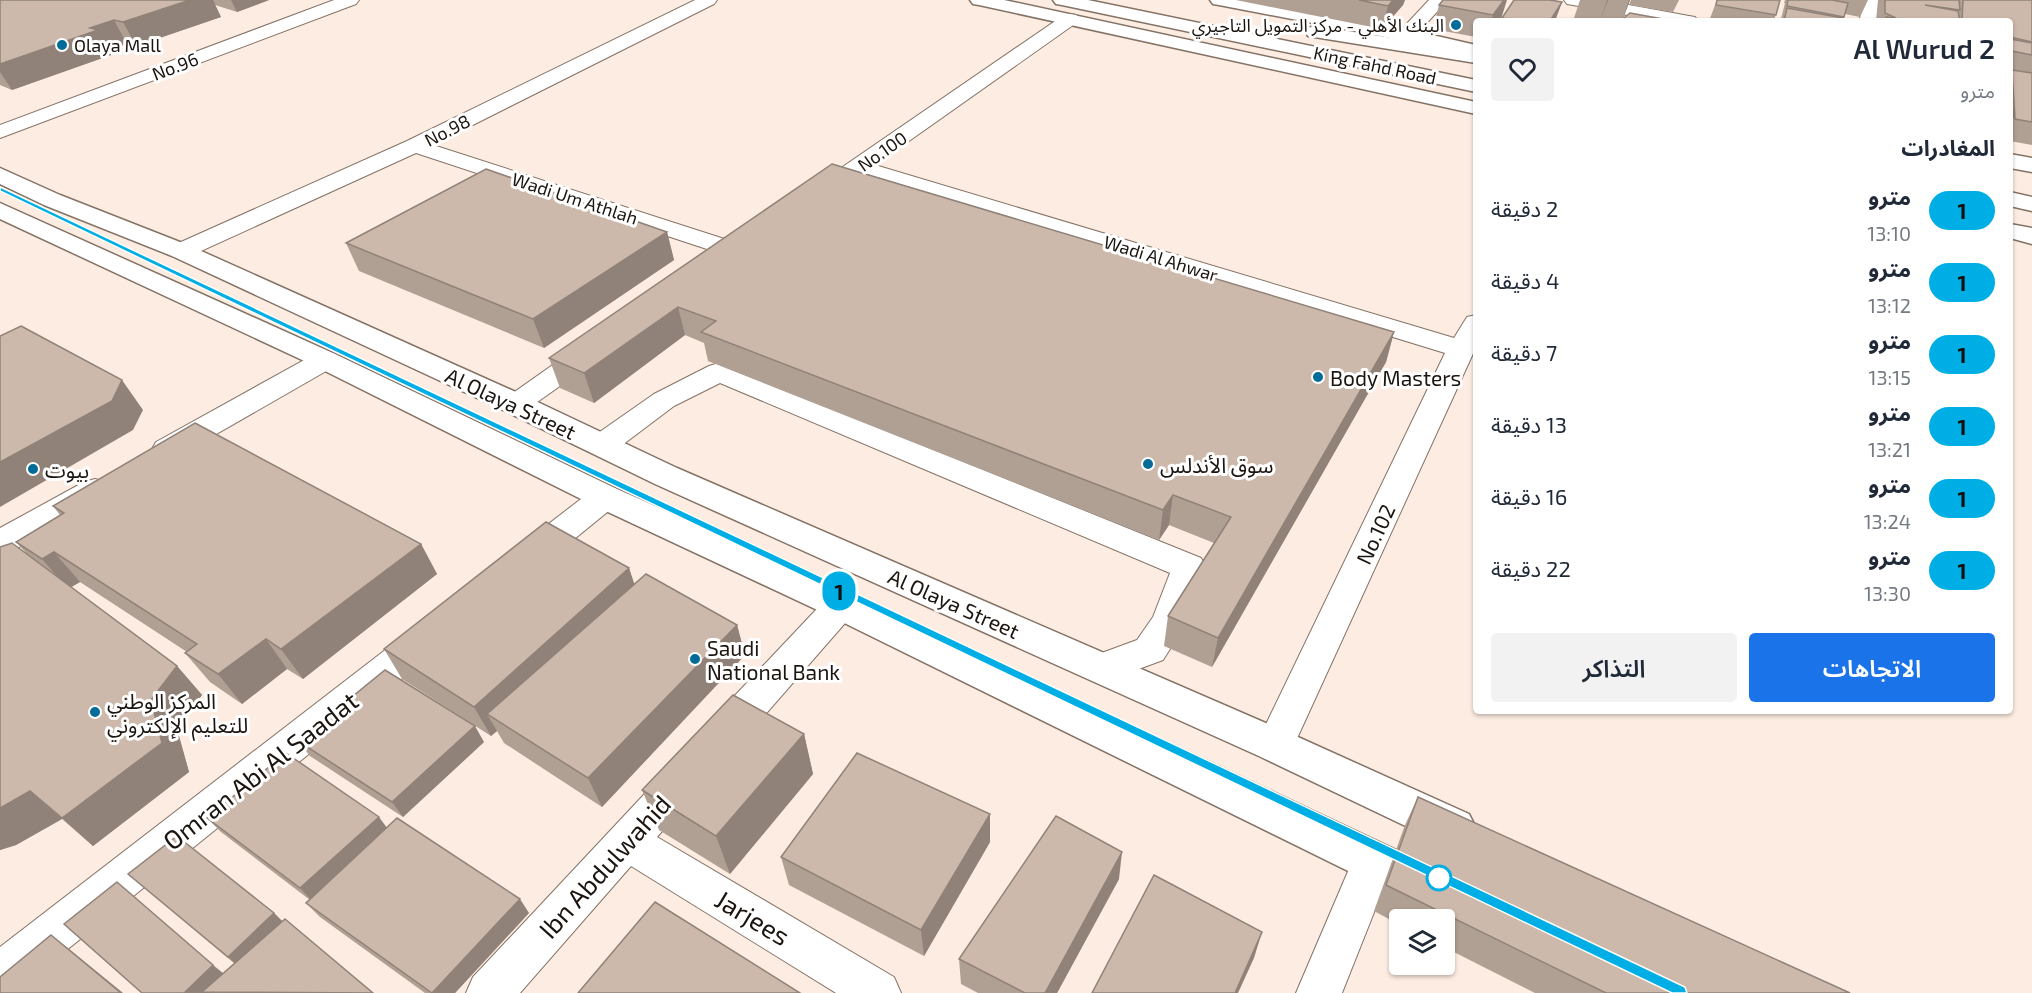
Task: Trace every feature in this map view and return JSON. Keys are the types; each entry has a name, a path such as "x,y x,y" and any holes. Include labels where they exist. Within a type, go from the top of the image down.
{"main road":[{"path":"979,0 1066,10 1473,107"},
{"name":"King Fahd Road","path":"1136,0 1473,70"},
{"path":"1219,0 1406,35 1473,50"},
{"name":"King Fahd Road","path":"1066,10 1307,51 1473,85"},
{"path":"1235,21 1372,39 1473,56"},
{"path":"1307,51 1316,57 1473,99"},
{"path":"2013,160 2032,162"},
{"name":"Al Olaya Street","path":"3,178 181,251 516,404 666,476 1275,745 1481,841"},
{"path":"2013,183 2032,187"},
{"path":"2013,200 2032,204"},
{"name":"Al Olaya Street","path":"6,212 326,360 605,497 841,605 1458,902"},
{"path":"2013,232 2032,236"},
{"path":"646,516 705,536 720,528 723,518 666,476"}],"street":[{"path":"145,58 303,0"},
{"name":"No.96","path":"0,132 350,0"},
{"name":"No.98","path":"181,251 415,146 708,0"},
{"path":"1406,35 1439,0"},
{"path":"1573,0 1672,18"},
{"path":"1689,18 1697,0"},
{"path":"1869,18 1870,0"},
{"name":"No.100","path":"802,205 860,166 1066,10"},
{"path":"234,25 267,31"},
{"path":"4,109 31,120"},
{"name":"Wadi Um Athlah","path":"415,146 734,250"},
{"name":"Wadi Al Ahwar","path":"860,166 1469,336"},
{"path":"715,263 753,237"},
{"name":"No.102","path":"1275,745 1469,336"},
{"path":"516,404 611,337"},
{"path":"0,543 326,360"},
{"path":"602,446 664,400 719,372 1189,567 1169,622 1150,650 1101,668"},
{"path":"503,578 605,497"},
{"name":"Ibn Abdulwahid","path":"489,993 841,605"},
{"name":"Omran Abi Al Saadat","path":"0,975 456,615"},
{"name":"Jarjees","path":"627,841 878,993"},
{"path":"1319,993 1373,862"}],"building":[{"path":"0,0 190,0 123,22 114,20 90,28 98,30 0,64"},
{"path":"1359,0 1393,0 1388,6"},
{"path":"1443,0 1504,0 1493,15 1439,5"},
{"path":"1514,0 1562,2 1552,18 1502,18"},
{"path":"1717,0 1780,0 1776,15 1716,5"},
{"path":"1788,0 1832,0 1848,3 1844,17 1787,6"},
{"path":"1885,0 1959,0 1960,10 1925,5 1958,11 1959,18 1896,18 1885,13"},
{"path":"1963,0 2032,0 2032,42 2013,38 2013,18 1962,18"},
{"path":"1787,8 1843,18 1785,18"},
{"path":"1630,13 1658,18 1624,18"},
{"path":"2013,40 2032,43 2032,55 2013,51"},
{"path":"2013,70 2032,73 2032,122 2015,119"},
{"name":"سوق الأندلس","path":"832,164 1394,332 1218,638 1168,616 1231,517 1173,495 1163,510 701,332 716,321 678,307 584,373 549,358"},
{"path":"486,169 667,232 533,319 346,243"},
{"path":"21,326 122,380 112,401 0,462 0,336"},
{"path":"195,423 421,544 281,649 266,639 218,674 185,653 197,644 54,552 42,559 16,542 64,513 53,506"},
{"path":"546,522 629,568 474,707 384,649"},
{"name":"المركز الوطني للتعليم الإلكتروني","path":"12,543 177,666 151,700 162,743 62,818 30,791 0,808 0,547"},
{"path":"646,574 737,625 588,778 487,714"},
{"path":"385,670 475,726 392,802 298,741"},
{"path":"733,695 804,734 716,836 642,790"},
{"path":"286,753 379,817 300,888 207,818"},
{"path":"857,753 990,814 921,930 781,857"},
{"path":"1418,797 1850,993 1606,993 1455,919 1455,909 1435,909 1386,885"},
{"path":"1056,816 1122,852 1045,993 1025,993 959,959"},
{"path":"397,818 520,899 432,993 306,903"},
{"path":"177,836 274,913 228,957 128,874"},
{"path":"1154,875 1262,932 1235,993 1092,993"},
{"path":"117,882 213,965 184,993 142,993 64,924"},
{"path":"655,902 800,993 578,993"},
{"path":"285,919 373,993 202,992"},
{"path":"51,935 121,993 0,993 0,977"}],"metro line":[{"name":"1","path":"0,189 1679,993"}],"place":[{"name":"البنك الأهلي - مركز التمويل التاجيري","path":"1456,25"},
{"name":"Olaya Mall","path":"62,45"},
{"name":"Body Masters","path":"1318,377"},
{"name":"سوق الأندلس","path":"1148,464"},
{"name":"بيوت","path":"33,469"},
{"name":"Saudi National Bank","path":"695,659"},
{"name":"المركز الوطني للتعليم الإلكتروني","path":"95,712"}]}
